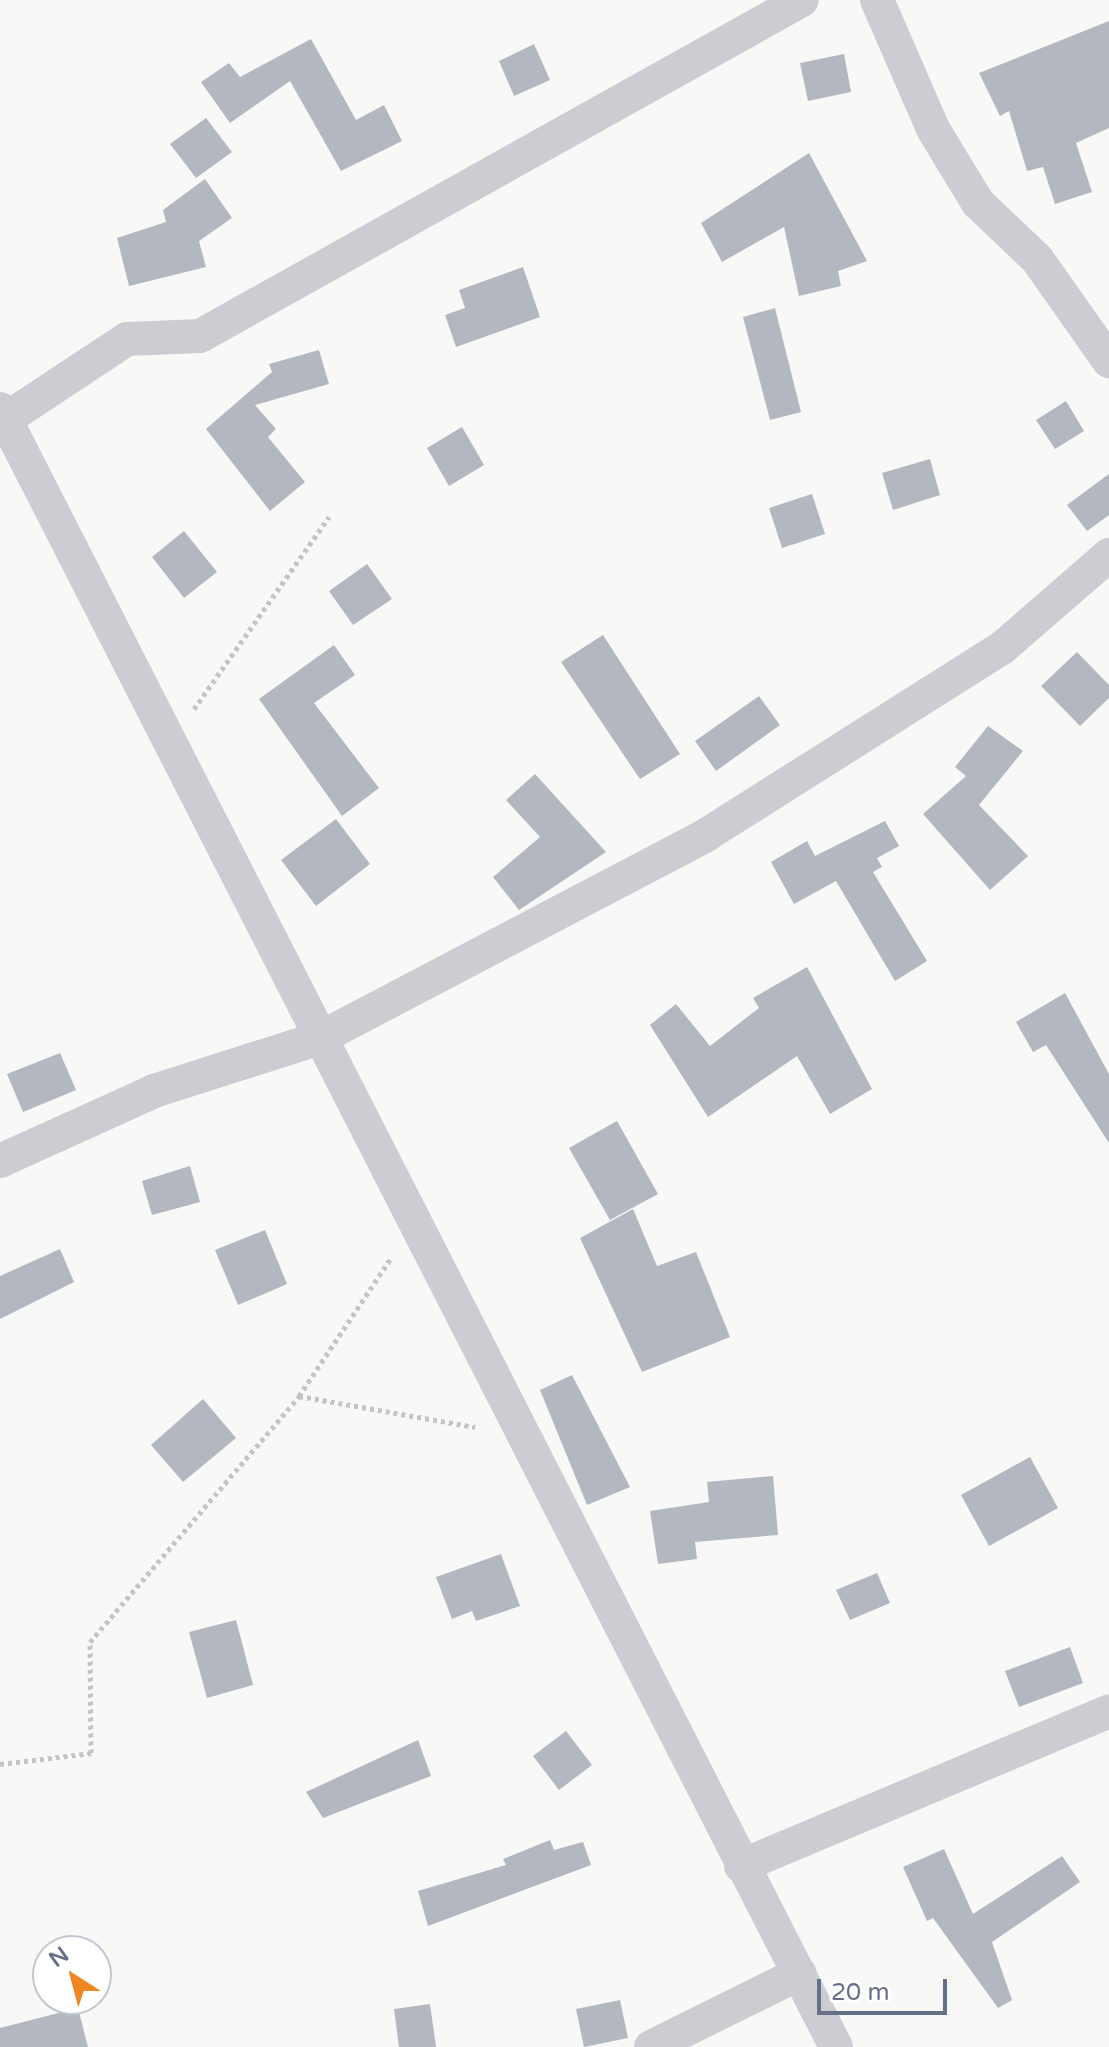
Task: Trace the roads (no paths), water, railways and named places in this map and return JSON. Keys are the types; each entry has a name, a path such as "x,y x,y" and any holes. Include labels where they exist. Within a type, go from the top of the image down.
{"street":[{"path":"802,0 200,336 127,339 3,414 836,2047"},
{"path":"877,0 933,129 978,203 1037,259 1109,361"},
{"path":"0,1161 154,1091 320,1038 706,835 1002,648 1109,555"},
{"path":"741,1866 1109,1711"},
{"path":"651,2047 800,1973"}]}
